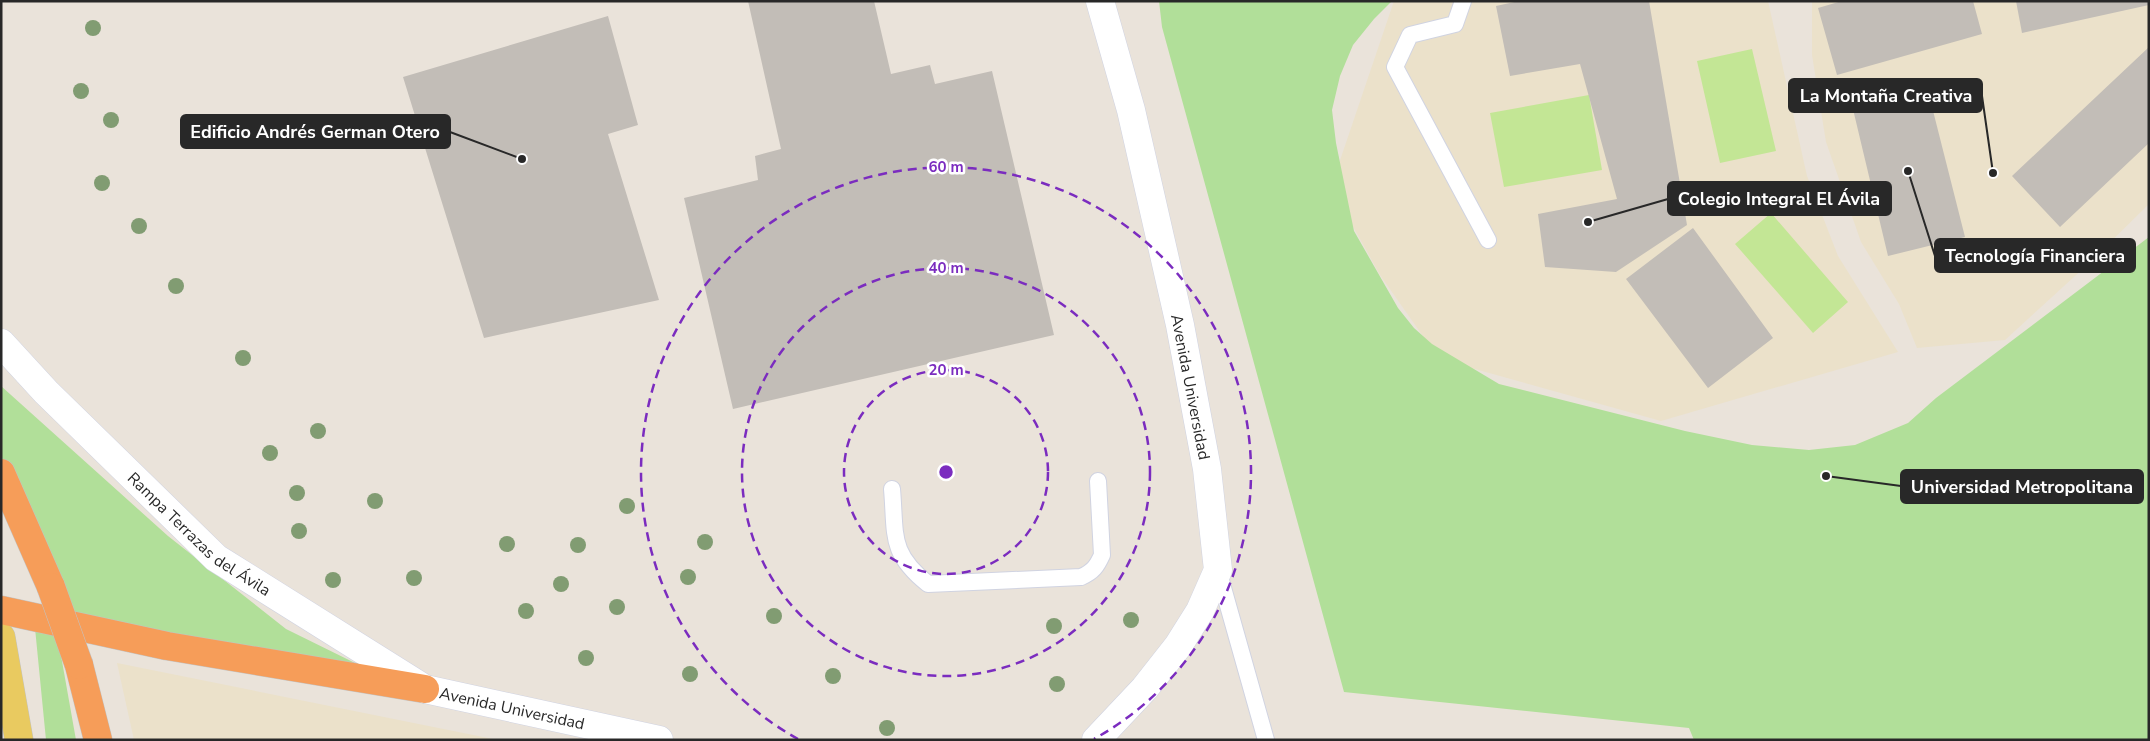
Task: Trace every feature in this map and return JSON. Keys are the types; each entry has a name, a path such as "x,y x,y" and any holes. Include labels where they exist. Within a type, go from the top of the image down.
{"highway":[{"path":"1,473 51,587 79,665 98,740"},
{"path":"1,610 166,646 425,689"}],"main road":[{"path":"3,643 19,740"}],"street":[{"name":"Avenida Universidad","path":"1096,740 1145,688 1178,646 1200,611 1218,570 1208,469 1180,325 1131,110 1100,1"},
{"name":"Rampa Terrazas del Ávila","path":"1,343 46,392 216,558 425,689"},
{"name":"Avenida Universidad","path":"425,689 659,740"}],"lane":[{"path":"1463,1 1455,24 1410,35 1394,67 1488,240"},
{"path":"892,489 897,546 904,561 914,573 928,584 938,584 1081,577 1090,573 1102,555 1098,481"},
{"path":"1218,570 1266,740"}],"shaded area":[{"path":"1394,1 1768,1 1807,176 1838,256 1898,352 1661,421 1439,359 1380,275 1331,187"},
{"path":"1812,1 2149,1 2149,204 2086,266 2005,340 1917,348 1899,304 1861,242 1826,142 1812,55"},
{"path":"117,663 498,740 134,740"}],"green space":[{"path":"1159,1 1392,1 1374,19 1353,45 1340,76 1332,110 1336,143 1354,231 1398,308 1414,328 1432,344 1499,384 1685,431 1752,445 1809,450 1855,445 1908,423 1936,398 2149,237 2149,740 1694,740 1689,728 1344,692 1162,27"},
{"path":"1752,49 1776,151 1720,163 1697,61"},
{"path":"1589,95 1602,170 1504,187 1490,113"},
{"path":"1771,213 1848,302 1813,333 1735,244"},
{"path":"1,386 168,536 286,629 424,697 74,615 1,471"},
{"path":"35,628 57,633 76,740 46,740"}],"building":[{"path":"748,1 874,1 891,74 930,65 935,84 992,71 1054,335 733,409 684,198 758,180 755,156 781,149"},
{"path":"1519,1 1649,1 1687,225 1616,272 1545,267 1538,214 1617,199 1580,64 1510,76 1496,6"},
{"path":"1842,1 1973,1 1982,34 1837,75 1818,8"},
{"path":"2016,1 2149,1 2149,5 2022,33"},
{"path":"608,16 638,125 608,134 659,300 484,338 403,77"},
{"path":"2149,47 2149,143 2060,227 2012,176"},
{"path":"1927,87 1965,237 1888,256 1852,105"},
{"path":"1693,228 1773,338 1708,388 1626,279"}],"place":[{"name":"Edificio Andrés German Otero","path":"522,159"},
{"name":"Tecnología Financiera","path":"1908,171"},
{"name":"La Montaña Creativa","path":"1993,173"},
{"name":"Colegio Integral El Ávila","path":"1588,222"},
{"name":"Universidad Metropolitana","path":"1826,476"}]}
